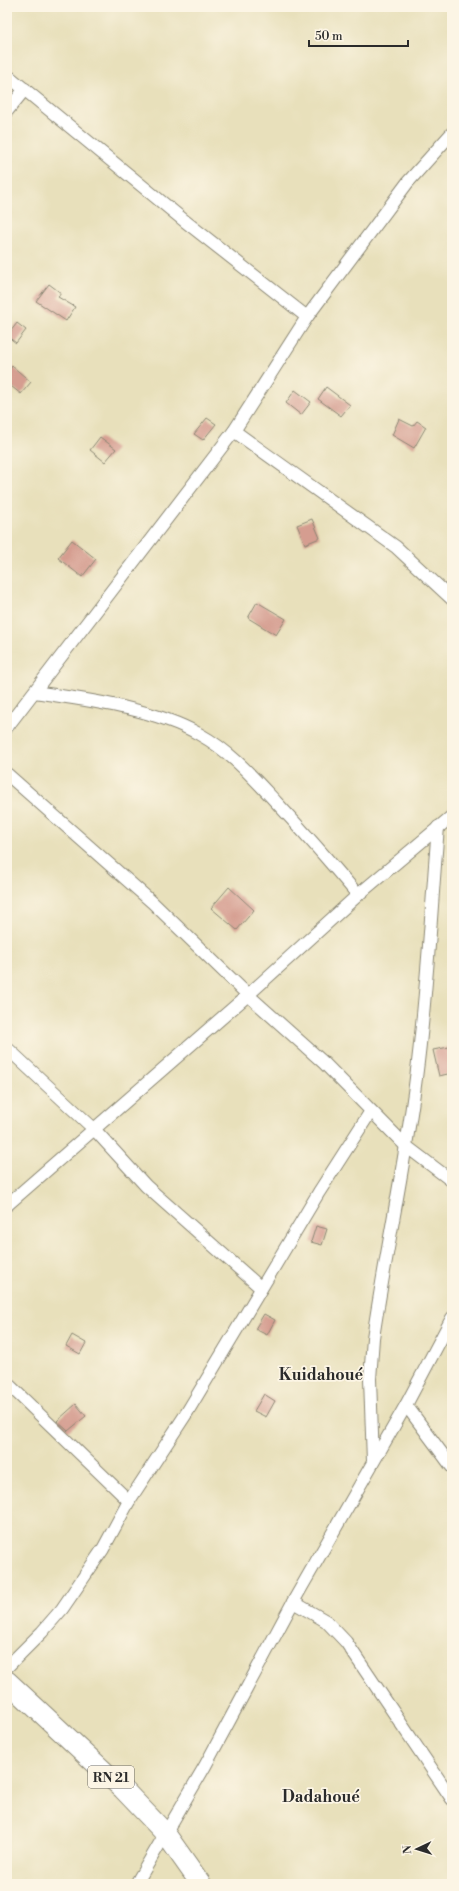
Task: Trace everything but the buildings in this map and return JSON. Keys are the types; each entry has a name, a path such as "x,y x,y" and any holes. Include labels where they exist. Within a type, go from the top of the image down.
{"main road":[{"name":"RN 21","path":"7,1681 123,1788 165,1833 201,1884"}],"street":[{"path":"7,75 186,222 307,317"},
{"path":"7,111 25,89"},
{"path":"8,723 35,692 234,431 307,317 408,182 452,133"},
{"path":"234,431 396,547 452,599"},
{"path":"35,692 98,702 154,716 198,733 233,757 311,840 358,895"},
{"path":"7,774 152,902 248,995 324,1063 406,1146 452,1181"},
{"path":"7,1205 248,995 358,895 452,816"},
{"path":"373,1461 370,1378 373,1338 416,1079 428,974 430,917 438,827"},
{"path":"7,1048 94,1129 146,1186 261,1288"},
{"path":"7,1667 42,1632 62,1609 103,1549 129,1501 186,1414 319,1192 371,1111"},
{"path":"136,1884 206,1766 293,1602 406,1405 452,1318"},
{"path":"7,1383 129,1501"},
{"path":"406,1405 452,1467"},
{"path":"293,1602 326,1621 346,1642 452,1799"}],"district":[{"name":"Kuidahoué","path":"321,1374"},
{"name":"Dadahoué","path":"321,1796"}]}
